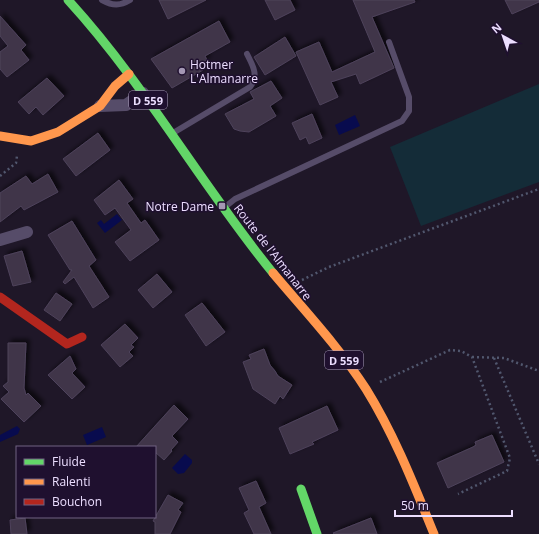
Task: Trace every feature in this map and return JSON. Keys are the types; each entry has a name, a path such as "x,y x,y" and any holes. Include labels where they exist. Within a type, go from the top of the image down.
{"main road":[{"name":"Route de l'Almanarre","path":"68,0 95,28 224,208 286,288 327,337 365,388 398,450 434,534"},
{"path":"0,136 31,141 58,132 100,106 115,86 129,74"},
{"path":"0,298 66,344 82,337"},
{"path":"301,489 317,534"}],"street":[{"path":"100,106 126,105 143,93"},
{"path":"0,240 27,232"}],"lane":[{"path":"102,0 111,4 122,5 130,0"},
{"path":"224,208 235,199 402,121 410,111 409,97 389,42"},
{"path":"172,134 250,87 255,80 255,72 247,54"}],"path":[{"path":"0,176 16,163 19,139"},
{"path":"286,288 329,267 539,190"},
{"path":"365,388 450,350 461,351 472,357 504,358 539,371"},
{"path":"458,494 507,471 510,458 472,357"},
{"path":"494,358 539,464"}],"shaded area":[{"path":"539,84 539,182 421,226 390,147"},
{"path":"355,115 360,126 339,135 335,125"},
{"path":"117,214 122,220 105,233 97,223 101,220 104,224"},
{"path":"17,426 20,429 18,434 0,442 0,435"},
{"path":"102,427 106,437 87,445 83,435"},
{"path":"185,454 192,460 192,463 184,473 178,474 172,468"}],"building":[{"path":"159,0 206,0 168,19"},
{"path":"265,0 290,0 295,10 275,20"},
{"path":"353,0 414,0 415,2 372,17 394,68 360,84 356,74 331,82 338,97 320,105 296,52 319,42 332,72 375,52"},
{"path":"505,0 539,0 539,2 512,14"},
{"path":"0,16 26,45 21,50 29,60 7,77 0,69 0,52 8,46 0,36"},
{"path":"219,21 230,42 205,56 207,60 199,64 203,70 172,88 151,59"},
{"path":"285,37 296,56 265,75 254,57"},
{"path":"47,78 64,96 43,115 36,107 29,114 18,102"},
{"path":"271,81 282,98 270,106 276,116 249,132 234,129 225,114 254,99 250,92"},
{"path":"312,114 322,138 309,144 306,137 300,140 292,123"},
{"path":"98,133 110,150 76,176 63,159"},
{"path":"48,174 58,192 24,210 21,206 0,222 0,193 26,176 32,184"},
{"path":"119,180 133,199 127,203 141,223 145,220 159,240 130,261 115,242 131,230 115,208 105,215 94,200"},
{"path":"72,221 96,260 89,266 109,297 93,308 74,277 65,284 63,282 72,270 70,270 48,235"},
{"path":"22,251 31,282 13,286 4,256"},
{"path":"157,274 172,292 153,308 138,290"},
{"path":"56,293 72,304 60,321 44,310"},
{"path":"202,303 225,332 206,346 185,315"},
{"path":"125,324 138,338 131,345 134,347 129,352 133,356 120,367 101,345"},
{"path":"8,343 26,343 24,388 26,395 28,393 41,406 24,422 1,399 9,392 3,386 8,382"},
{"path":"264,349 270,365 278,376 292,385 283,399 280,396 275,404 253,389 243,362 251,359 249,355"},
{"path":"70,356 76,369 72,373 85,387 72,399 48,375"},
{"path":"174,405 188,419 172,436 178,442 164,460 156,453 156,446 137,446"},
{"path":"327,406 338,430 312,442 314,444 290,454 279,428"},
{"path":"492,435 504,462 448,488 437,463 473,447 476,445 475,442"},
{"path":"256,481 266,503 259,507 271,534 254,534 244,513 249,510 239,488"},
{"path":"168,495 183,503 178,510 181,512 170,534 155,534 155,522 153,521"},
{"path":"25,518 27,534 11,534 10,520"},
{"path":"371,518 377,534 333,533"}],"traffic: fast":[{"path":"68,0 96,32 148,100 221,205 273,273"},
{"path":"301,489 317,534"}],"traffic: slow":[{"path":"0,136 31,141 58,132 100,106 115,86 129,74"},
{"path":"273,273 333,344 366,389 395,442 434,534"}],"traffic: jam":[{"path":"0,297 67,344 82,337"}],"place":[{"name":"Hotmer L'Almanarre","path":"182,71"},
{"name":"Notre Dame","path":"222,206"}]}
